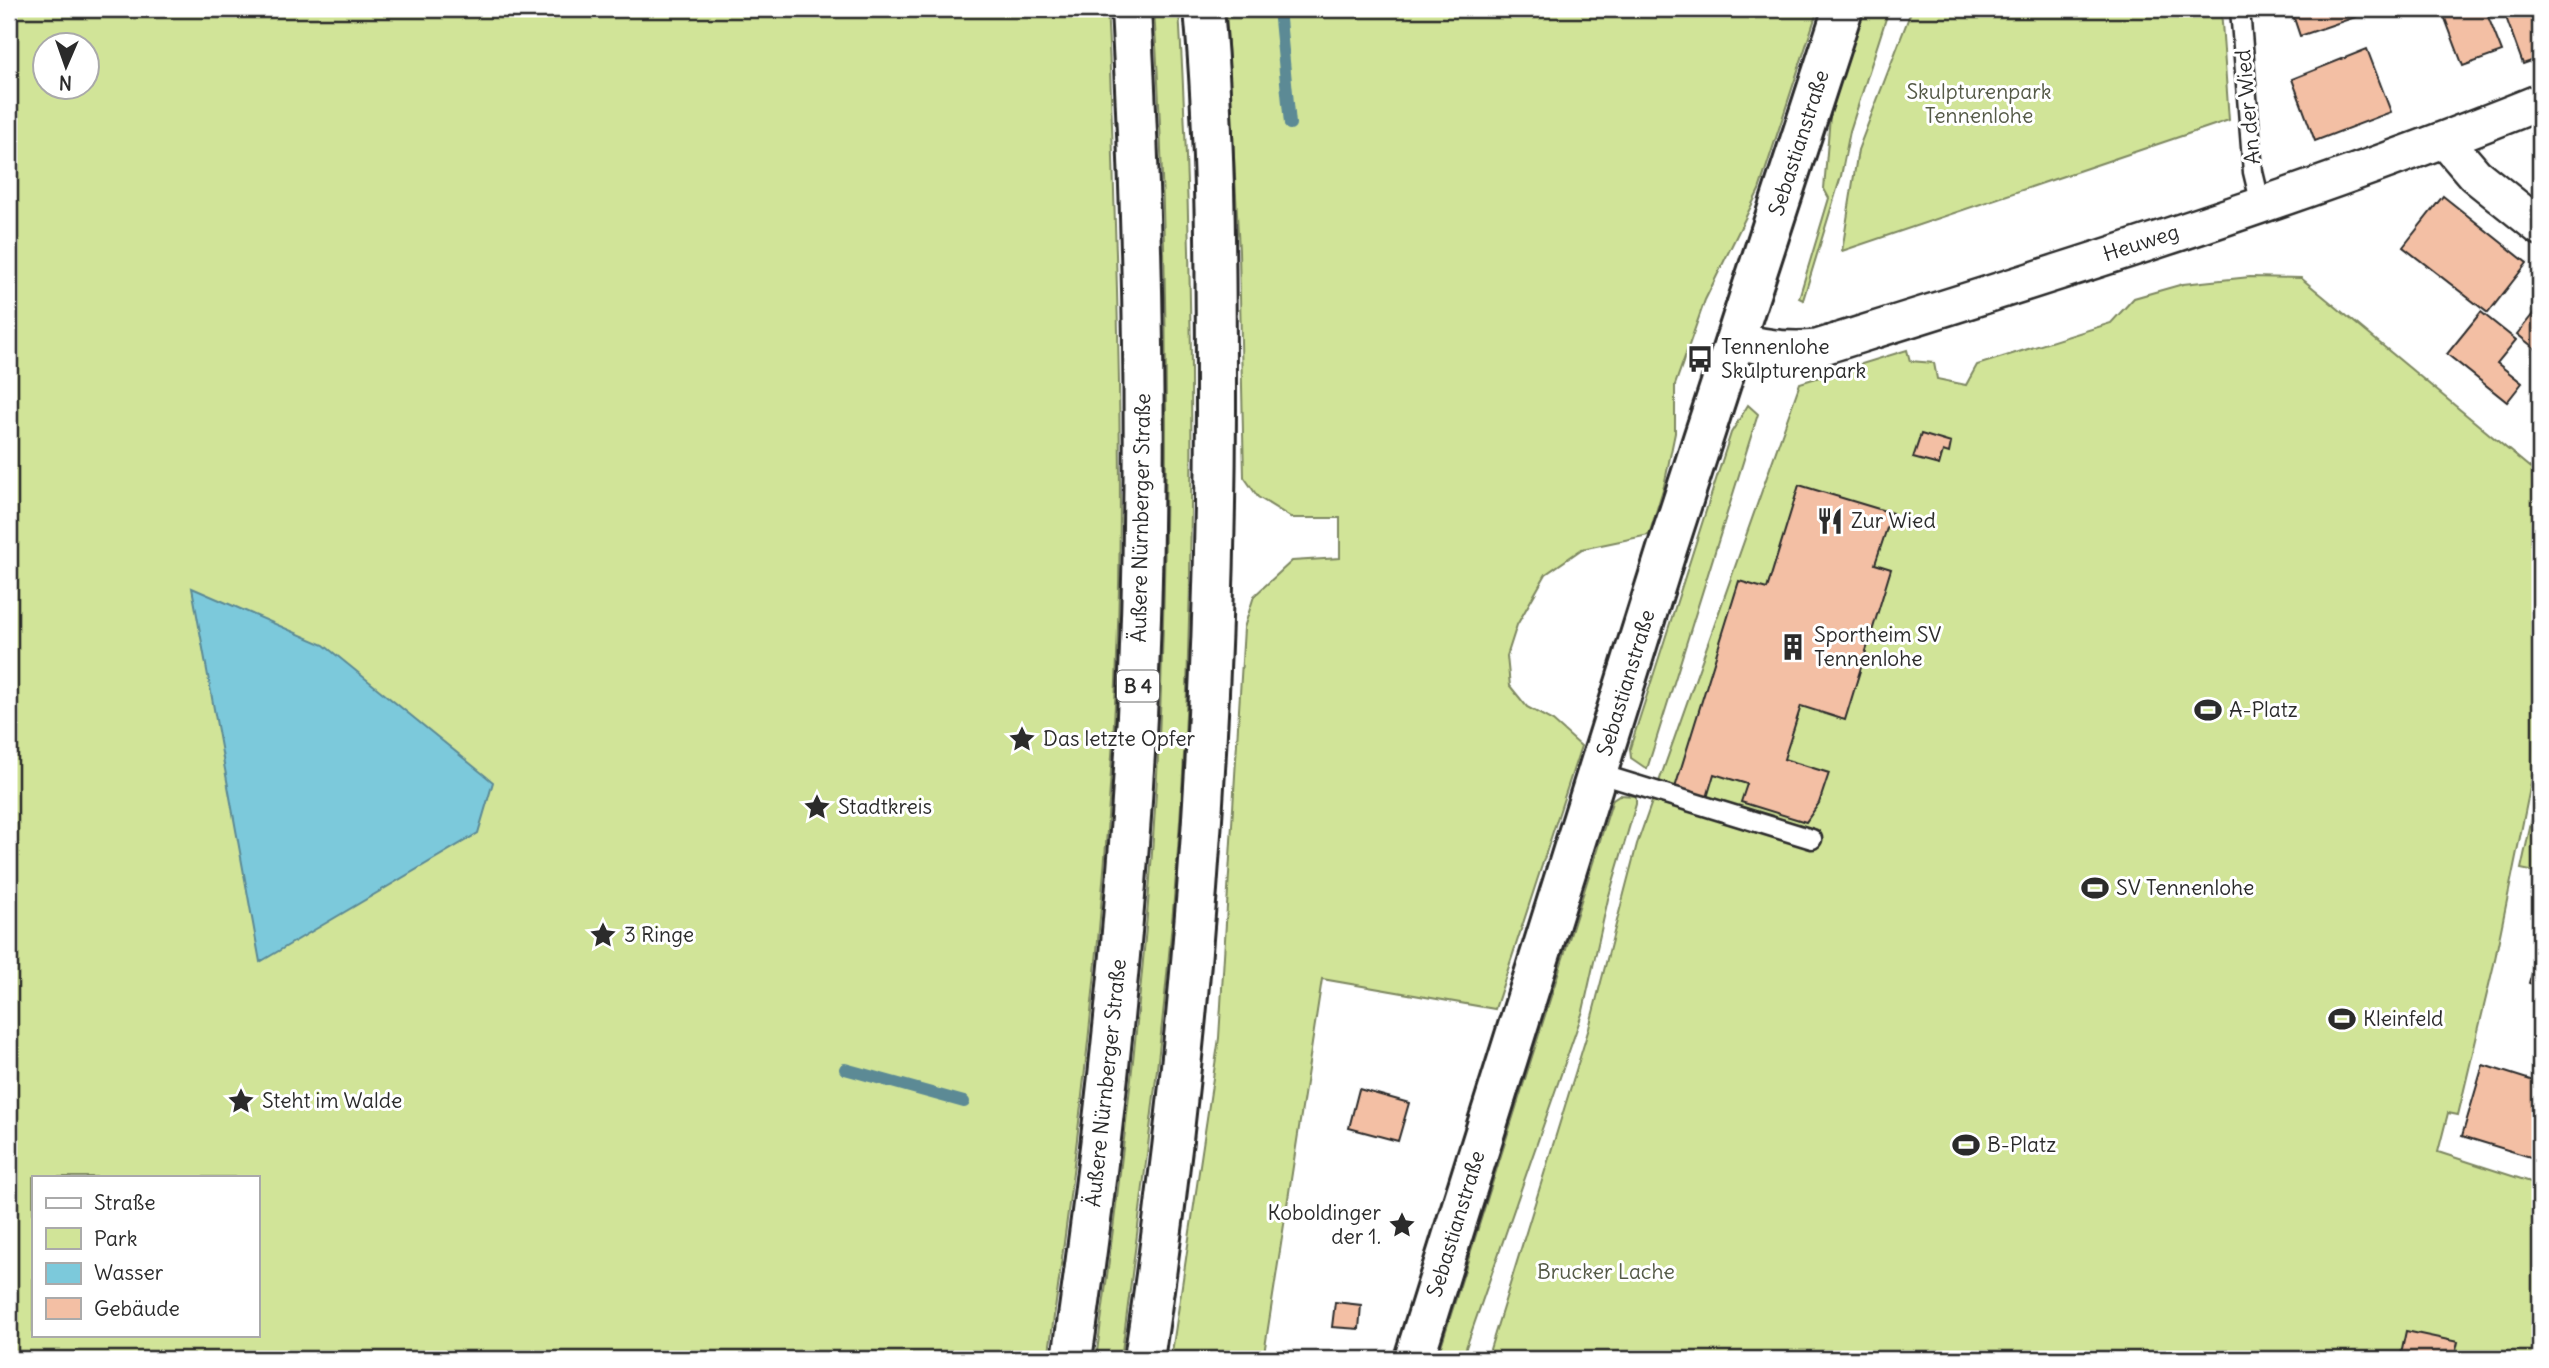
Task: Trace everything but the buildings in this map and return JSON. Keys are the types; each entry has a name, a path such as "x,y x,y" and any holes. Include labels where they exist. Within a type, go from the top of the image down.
{"main road":[{"name":"Äußere Nürnberger Straße","path":"1072,1359 1116,1011 1137,714 1144,444 1138,129 1131,9"},
{"path":"1144,1359 1186,1017 1215,543 1216,293 1204,9"},
{"name":"Sebastianstraße","path":"1413,1359 1597,773 1843,9"}],"street":[{"name":"Heuweg","path":"1735,340 1761,348 1791,351 1817,348 2261,205 2445,140 2540,102"},
{"path":"2445,140 2470,170 2540,227"}],"lane":[{"name":"An der Wied","path":"2240,9 2253,172 2261,205"},
{"path":"1597,773 1812,839"}],"green space":[{"path":"9,9 1107,9 1120,448 1118,642 1106,845 1093,992 1048,1359 9,1359"},
{"path":"1154,9 1179,9 1189,264 1191,434 1187,689 1170,941 1153,1109 1121,1359 1096,1359 1137,1025 1152,857 1161,689 1166,349"},
{"path":"1226,9 1818,9 1759,190 1705,300 1675,385 1675,433 1664,486 1649,535 1582,549 1546,574 1517,625 1507,656 1510,686 1527,707 1553,721 1581,746 1495,1009 1322,979 1264,1354 1306,1359 1171,1359 1219,1038 1244,628 1254,596 1292,561 1340,558 1340,518 1292,518 1258,497 1244,477 1239,251"},
{"path":"1863,9 1889,9 1850,131 1841,176 1803,300 1799,298 1829,198 1824,189 1830,116"},
{"name":"Skulpturenpark Tennenlohe","path":"1912,9 2221,9 2229,120 1842,251 1858,150"},
{"name":"SV Tennenlohe","path":"2250,277 2301,278 2540,476 2540,739 2494,964 2458,1115 2448,1113 2438,1152 2540,1185 2540,1359 1487,1359 1589,1028 1637,844 1800,383 1907,350 1910,361 1934,363 1937,379 1966,385 1977,365 2111,323 2134,298 2183,284"},
{"path":"1748,405 1758,414 1647,769 1631,758 1630,748 1731,433"},
{"path":"2540,782 2540,873 2521,869"},
{"path":"1619,795 1636,796 1636,804 1608,899 1583,1011 1462,1359 1437,1359 1613,799"}],"water":[{"path":"192,588 324,645 493,782 478,833 260,962"}],"waterway":[{"path":"1279,9 1290,124"},
{"path":"845,1069 964,1102"}],"place":[{"name":"Tennenlohe Skulpturenpark","path":"1700,359"},
{"name":"Zur Wied","path":"1830,521"},
{"name":"Sportheim SV Tennenlohe","path":"1793,647"},
{"name":"A-Platz","path":"2208,710"},
{"name":"Das letzte Opfer","path":"1022,739"},
{"name":"Stadtkreis","path":"817,807"},
{"name":"SV Tennenlohe","path":"2095,888"},
{"name":"3 Ringe","path":"603,935"},
{"name":"Kleinfeld","path":"2342,1019"},
{"name":"Steht im Walde","path":"241,1101"},
{"name":"B-Platz","path":"1966,1145"},
{"name":"Koboldinger der 1.","path":"1402,1225"}],"park label":[{"name":"Brucker Lache","path":"1606,1272"}]}
